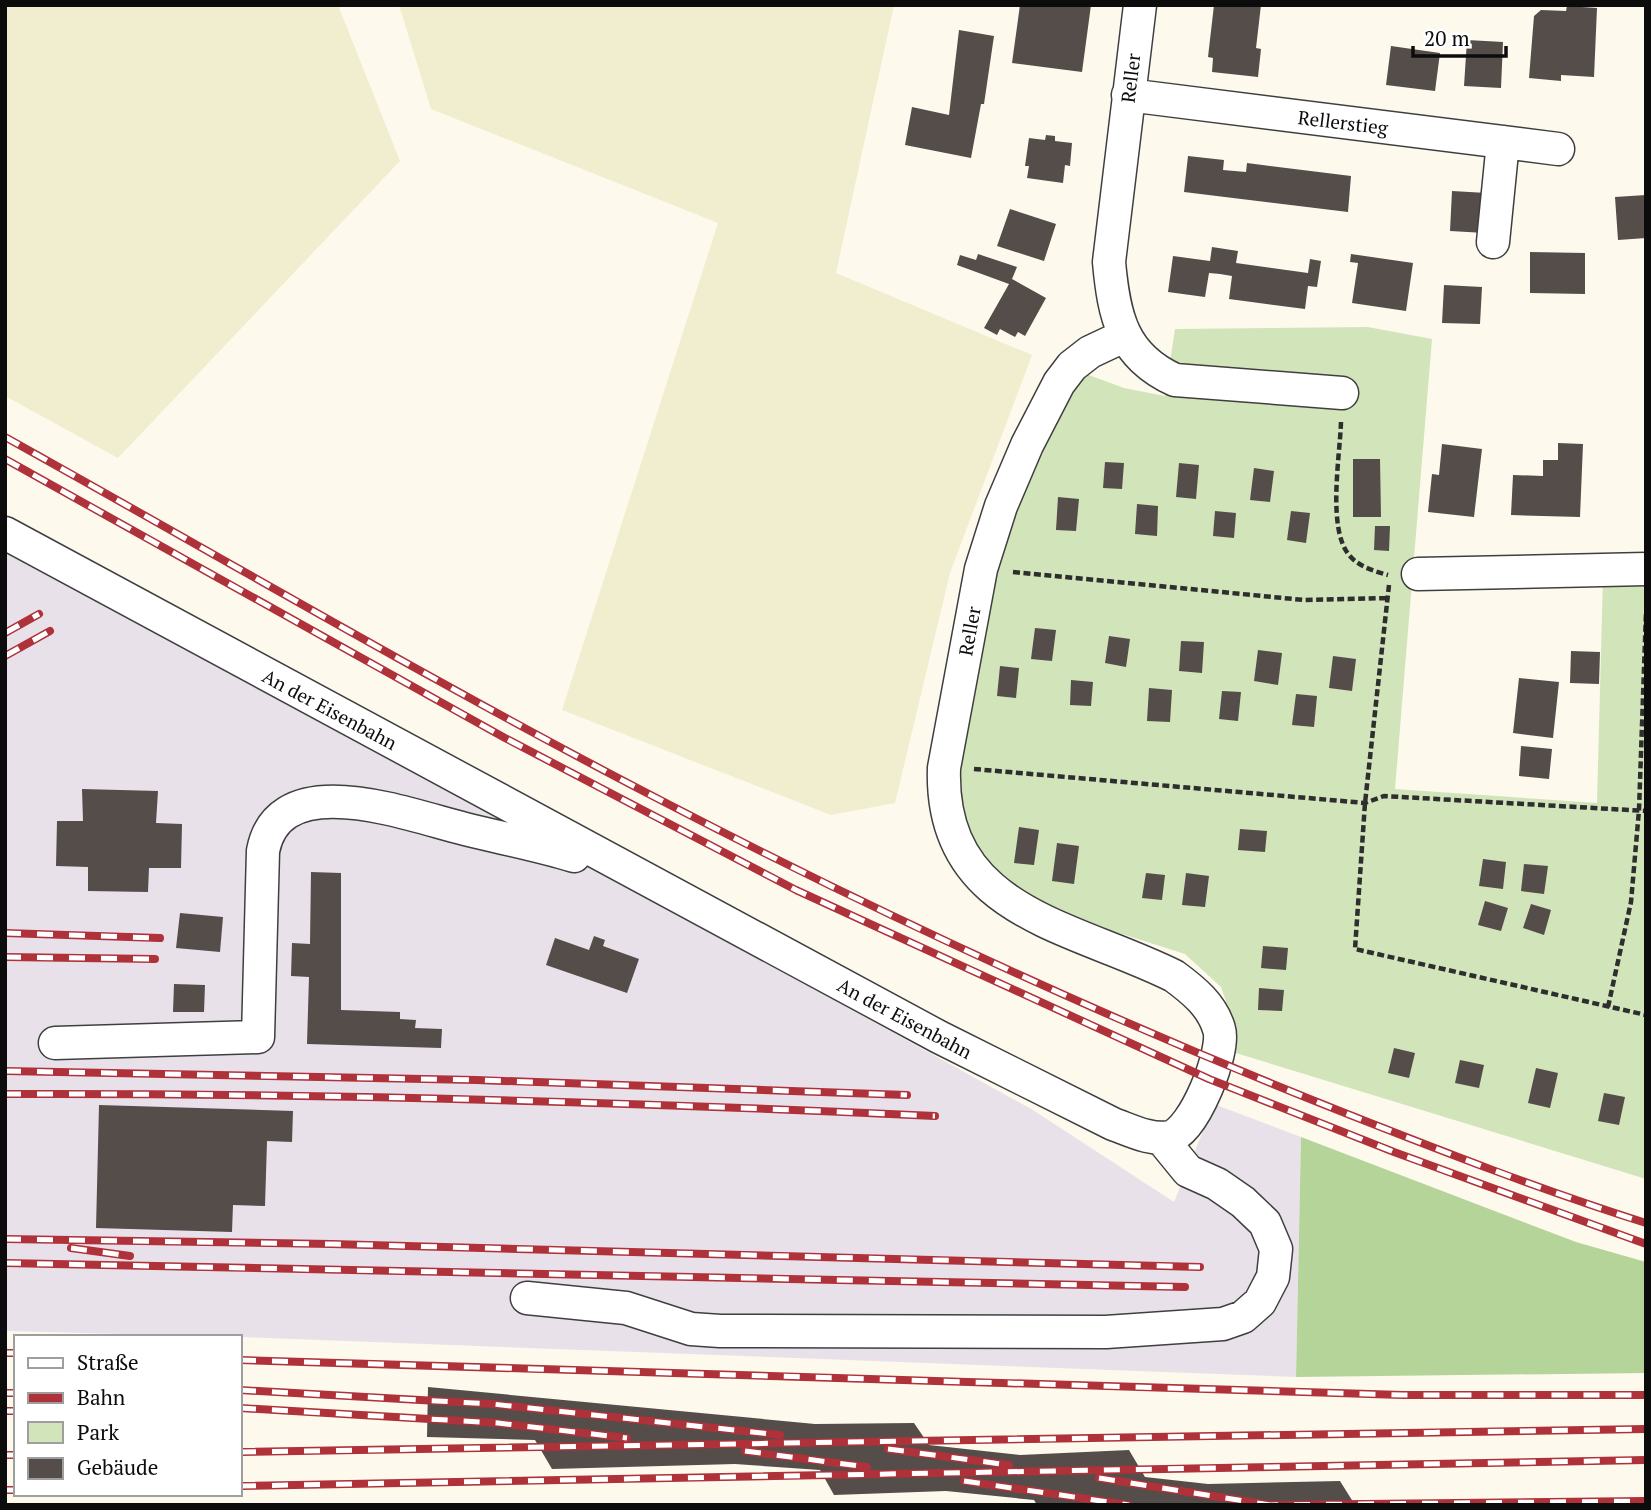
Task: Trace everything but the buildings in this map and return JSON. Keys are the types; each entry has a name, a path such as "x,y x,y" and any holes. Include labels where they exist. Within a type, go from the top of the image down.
{"street":[{"name":"Reller","path":"1140,5 1109,262 1112,300 1124,336 1090,352 1072,366 1059,383 1017,469 981,569 944,768 945,811 951,832 980,879 1010,903 1043,923 1174,976 1192,988 1212,1013 1221,1038 1196,1111 1182,1131 1161,1138"},
{"name":"Rellerstieg","path":"1128,95 1558,149"},
{"path":"1493,242 1503,142"},
{"path":"1124,336 1153,370 1175,380 1342,393"},
{"name":"An der Eisenbahn","path":"5,533 654,884 1065,1102 1139,1134 1161,1138"},
{"path":"1404,575 1646,569"},
{"name":"An der Eisenbahn","path":"55,1043 258,1037 266,835 275,820 290,811 311,805 345,803 411,812 462,828 532,843 654,884"},
{"path":"527,1298 626,1308 691,1329 720,1331 1106,1332 1223,1324 1243,1317 1260,1302 1273,1277 1276,1249 1265,1223 1243,1202 1217,1184 1188,1171 1161,1138"}],"path":[{"path":"1342,393 1336,526 1349,555 1360,564 1404,575 1387,598 1365,803 1354,949 1646,1015"},
{"path":"981,569 1304,600 1387,598"},
{"path":"1608,1007 1631,902 1639,810 1646,612"},
{"path":"944,768 1024,771 1365,803 1384,796 1646,811"}],"shaded area":[{"path":"5,5 338,5 400,161 118,458 5,396"},
{"path":"399,5 894,5 836,273 1032,355 950,573 895,803 831,815 562,710 718,223 431,109"},
{"path":"5,549 1033,1110 1174,1202 1214,1104 1301,1137 1296,1377 242,1335 5,1331"}],"green space":[{"path":"1368,327 1432,339 1395,789 1597,803 1603,576 1646,576 1646,1179 1236,1053 1236,1029 1221,987 1185,954 1034,906 988,870 961,827 950,766 1010,509 1077,377 1086,374 1124,388 1165,396 1175,329"},
{"path":"1301,1137 1576,1242 1646,1262 1646,1373 1296,1377"}],"railway":[{"path":"5,437 586,761 920,929 1173,1043 1382,1128 1494,1171 1646,1223"},
{"path":"5,459 505,738 796,890 1209,1079 1394,1152 1646,1244"},
{"path":"5,633 39,614"},
{"path":"5,656 50,631"},
{"path":"5,933 160,938"},
{"path":"5,957 155,959"},
{"path":"5,1071 476,1080 907,1095"},
{"path":"5,1094 470,1099 935,1116"},
{"path":"5,1239 331,1244 1200,1267"},
{"path":"71,1248 130,1256"},
{"path":"5,1263 1185,1287"},
{"path":"5,1353 14,1353"},
{"path":"242,1360 1403,1395 1646,1395"},
{"path":"242,1390 492,1404 780,1435"},
{"path":"5,1393 14,1393"},
{"path":"242,1408 498,1423 627,1438"},
{"path":"5,1411 14,1411"},
{"path":"242,1452 1646,1429"},
{"path":"888,1449 1009,1465"},
{"path":"745,1451 867,1467"},
{"path":"5,1455 14,1455"},
{"path":"242,1486 1646,1460"},
{"path":"1099,1478 1270,1505"},
{"path":"964,1481 1129,1505"},
{"path":"5,1490 14,1490"},
{"path":"1262,1505 1646,1501"}]}
